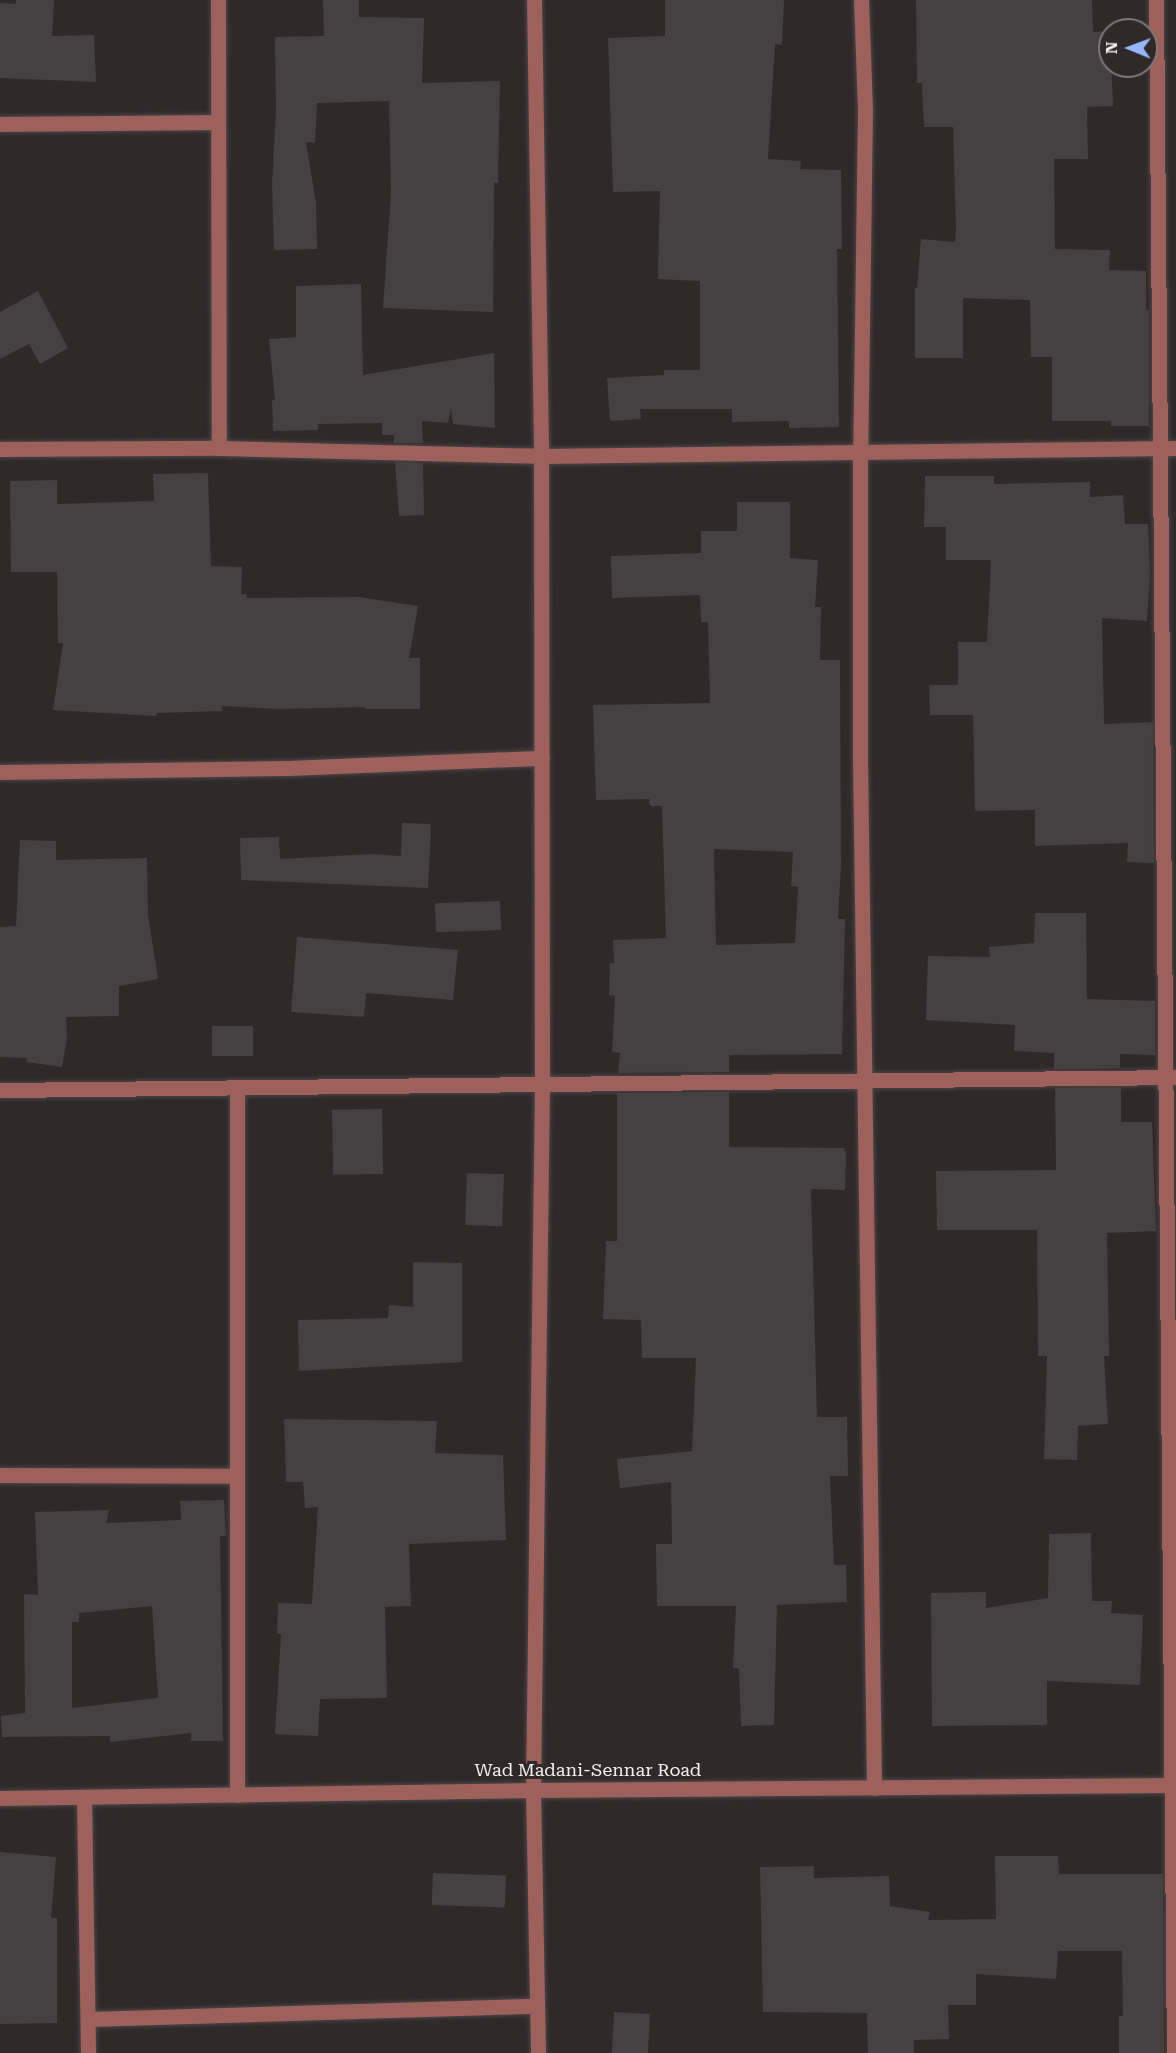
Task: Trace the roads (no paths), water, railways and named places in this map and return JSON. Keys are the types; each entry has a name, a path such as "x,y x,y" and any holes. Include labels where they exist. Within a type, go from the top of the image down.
{"street":[{"path":"218,0 219,448"},
{"path":"534,0 542,456 542,1084 533,1790 537,2053"},
{"path":"861,0 865,111 860,453 860,757 874,1788"},
{"path":"1156,0 1160,448 1170,1077 1174,2053"},
{"path":"0,124 218,123"},
{"path":"0,449 219,448 542,456 1176,448"},
{"path":"0,772 288,768 542,759"},
{"path":"0,1090 1170,1077"},
{"path":"237,1087 237,1795"},
{"path":"0,1475 236,1476"},
{"name":"Wad Madani-Sennar Road","path":"0,1798 533,1790 1173,1785"},
{"path":"84,1797 88,2053"},
{"path":"88,2019 536,2006"}]}
